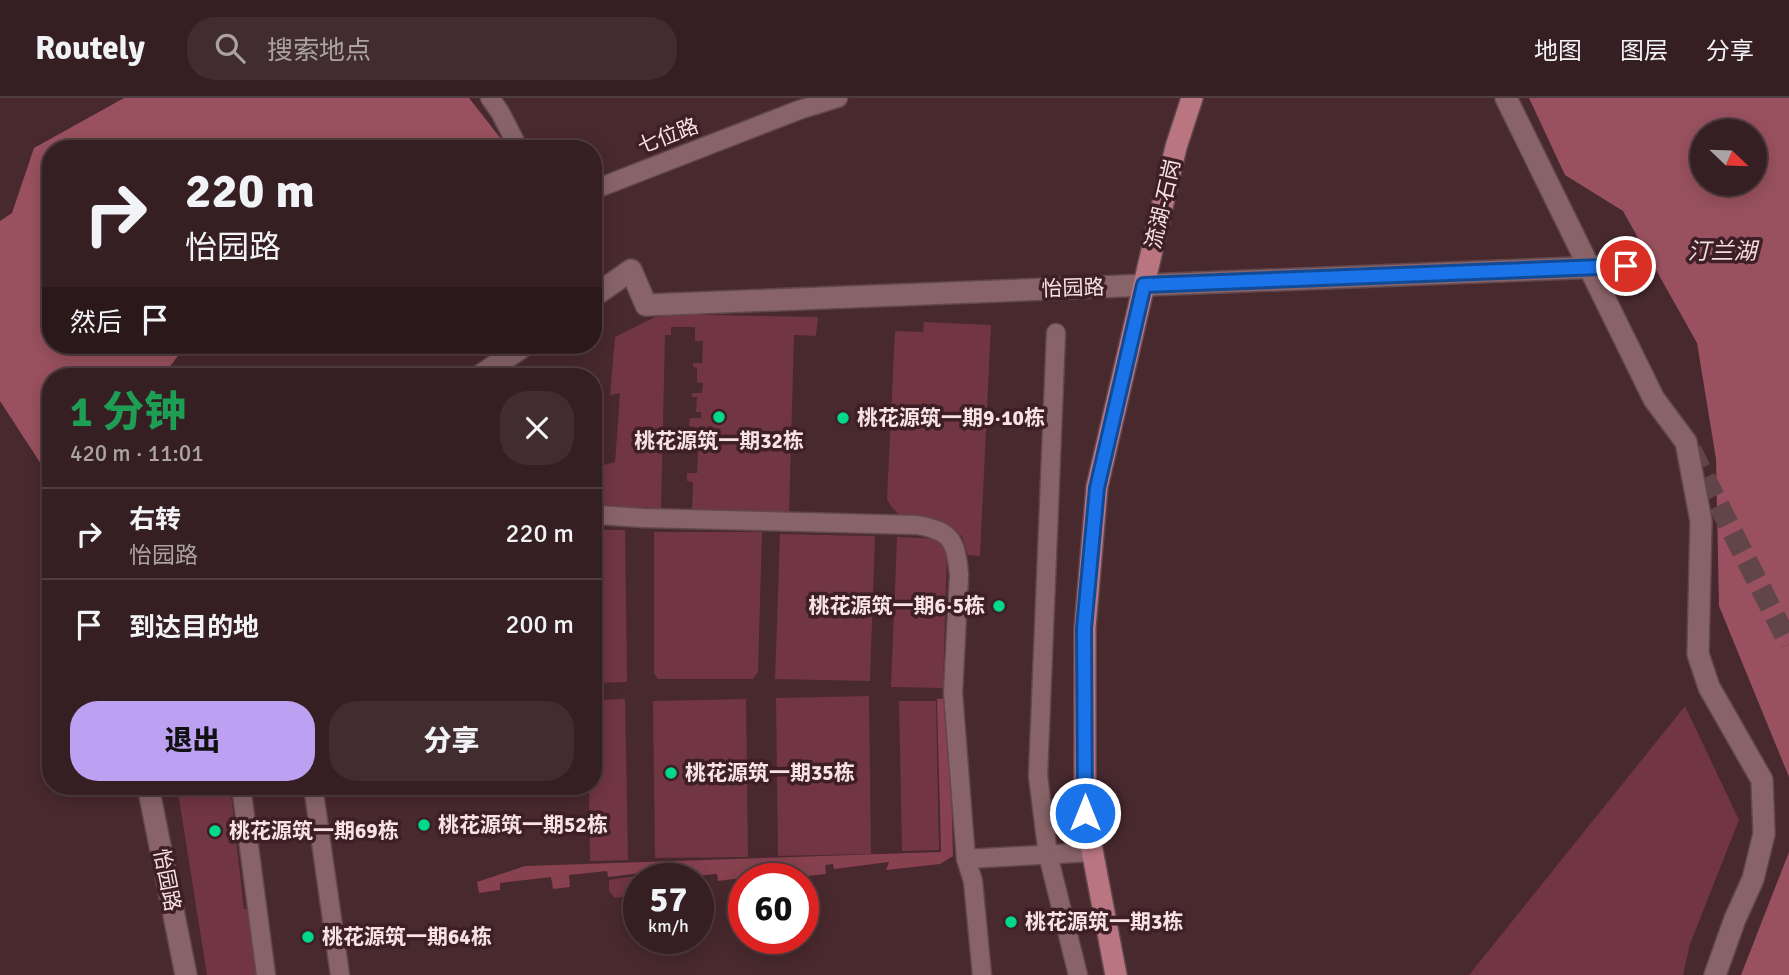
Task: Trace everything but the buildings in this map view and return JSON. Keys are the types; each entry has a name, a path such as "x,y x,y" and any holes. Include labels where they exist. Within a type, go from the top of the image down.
{"main road":[{"name":"流湖-石岗","path":"1116,975 1085,813 1084,628 1097,488 1176,147 1192,98"}],"street":[{"path":"490,98 514,140"},
{"name":"七位路","path":"602,187 799,110 838,98"},
{"path":"1506,98 1654,399 1686,442 1701,521 1698,654 1709,687 1762,780 1764,834 1754,879 1735,919 1715,975"},
{"name":"怡园路","path":"602,291 631,270 646,305 1626,266"},
{"path":"1056,332 1038,776 1048,855 1078,975"},
{"path":"492,368 512,354"},
{"path":"602,515 917,525 935,528 952,539 959,575 953,693 966,859 973,881 982,975"},
{"name":"怡园路","path":"150,795 186,975"},
{"path":"242,795 266,975"},
{"path":"314,795 340,975"},
{"path":"966,859 1093,852"}],"shaded area":[{"path":"661,314 818,317 816,336 794,335 789,515 692,512 693,482 687,481 687,473 697,473 698,452 689,452 690,446 698,446 698,440 694,439 694,427 689,426 690,418 701,418 701,412 696,412 697,397 692,397 692,393 702,393 703,383 697,382 697,368 693,367 693,363 702,363 703,341 695,341 695,327 671,327 671,335 665,335 661,511 603,507 604,465 615,462 620,393 610,395 615,337"},
{"path":"924,322 991,325 980,556 968,555 962,536 931,519 915,519 898,514 887,499 895,331 923,332"},
{"path":"602,530 625,530 627,682 602,683"},
{"path":"654,532 762,532 758,672 753,679 658,679 654,673"},
{"path":"780,534 875,536 870,681 775,679"},
{"path":"897,537 943,539 947,550 943,688 891,687"},
{"path":"869,696 871,854 778,856 776,698"},
{"path":"949,698 953,856 940,864 886,870 889,862 834,869 833,864 825,865 826,874 819,875 819,863 728,863 728,880 718,881 717,874 714,874 714,863 623,863 623,875 608,877 607,871 569,875 570,887 553,889 551,877 500,883 500,890 479,893 477,882 525,866 941,852 937,699"},
{"path":"625,699 628,860 590,861 589,795 602,795 602,700"},
{"path":"746,699 748,857 655,858 653,701"},
{"path":"899,701 936,701 939,850 902,851"},
{"path":"1685,706 1739,820 1690,944 1683,975 1469,975"},
{"path":"178,795 231,795 244,909 250,909 258,975 207,975"},
{"path":"623,878 623,897 615,898 609,891 609,880"}],"water":[{"path":"124,98 469,98 502,140 48,140"},
{"name":"汀兰湖","path":"1529,98 1789,98 1789,777 1719,606 1716,459 1697,343 1623,211 1565,175"},
{"path":"42,144 42,354 179,354 169,368 42,368 42,465 0,401 0,221 12,213 34,148"},
{"path":"1789,852 1789,975 1741,975"}],"tunnel":[{"path":"1691,450 1789,644"}],"place":[{"name":"桃花源筑一期32栋","path":"719,417"},
{"name":"桃花源筑一期9·10栋","path":"843,418"},
{"name":"桃花源筑一期6·5栋","path":"999,606"},
{"name":"桃花源筑一期35栋","path":"671,773"},
{"name":"桃花源筑一期52栋","path":"424,825"},
{"name":"桃花源筑一期69栋","path":"215,831"},
{"name":"桃花源筑一期3栋","path":"1011,922"},
{"name":"桃花源筑一期64栋","path":"308,937"}],"route":[{"path":"1085,813 1084,628 1097,488 1144,285 1626,266"}]}
